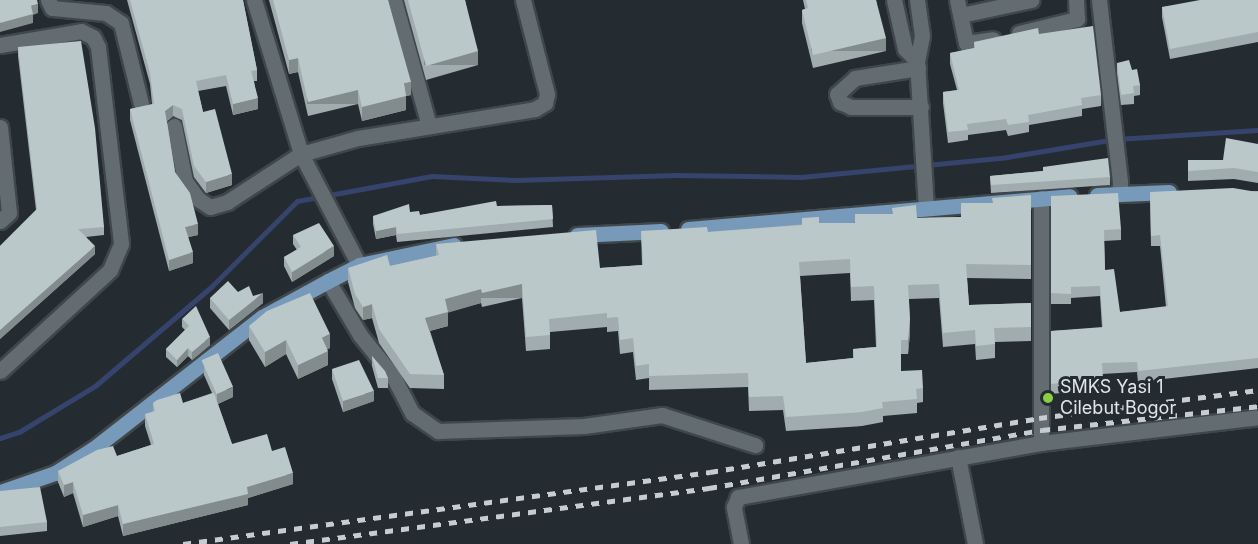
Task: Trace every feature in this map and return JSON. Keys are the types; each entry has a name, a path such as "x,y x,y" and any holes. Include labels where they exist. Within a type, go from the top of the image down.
{"main road":[{"path":"555,236 716,228 927,202 1188,191"},
{"path":"0,492 55,473 93,449 262,317 328,281 359,265 475,242"}],"street":[{"path":"48,0 52,8 106,13 121,23 141,104"},
{"path":"254,0 301,154 349,250 359,265"},
{"path":"394,0 429,125"},
{"path":"174,126 185,181 198,199 210,207 227,202 301,154 357,138 535,109 545,103 547,94 523,0"},
{"path":"894,0 905,49 918,65"},
{"path":"917,0 922,36 918,65 927,202"},
{"path":"1031,0 959,8 966,43 976,43 1075,21 1078,17 1076,0"},
{"path":"1098,0 1121,188 1114,194"},
{"path":"0,45 81,31 93,37 98,47 121,244 110,270 0,371"},
{"path":"918,65 855,78 837,94 840,102 851,107 921,106"},
{"path":"0,127 3,216"},
{"path":"1041,198 1041,442"},
{"path":"328,281 360,335 393,376 412,413 438,430 584,426 662,416 755,445"},
{"path":"741,544 734,507 736,499 1041,442 1258,417"},
{"path":"958,458 975,544"}],"building":[{"path":"0,0 37,0 38,4 31,6 33,14 0,23"},
{"path":"130,0 243,0 257,70 251,71 258,98 233,104 226,75 196,81 203,112 215,109 232,174 206,182 194,166 182,109 173,105 165,111 175,172 190,193 198,224 185,227 193,252 169,260 130,109 154,104 150,73"},
{"path":"273,0 388,0 411,82 404,83 406,96 362,107 358,90 308,102 298,58 289,60"},
{"path":"408,0 465,0 478,51 426,66"},
{"path":"806,0 876,0 886,38 813,55 802,10 808,8"},
{"path":"1200,0 1258,0 1258,32 1170,49 1162,7"},
{"path":"1093,26 1101,95 1081,98 1082,105 1028,115 1029,122 1008,125 1006,119 967,124 968,130 948,132 943,92 959,90 950,53 975,48 974,42 1038,28 1039,34"},
{"path":"81,41 95,128 104,227 78,229 95,246 0,330 0,246 37,209 18,47"},
{"path":"1129,60 1132,70 1137,69 1140,85 1133,86 1134,93 1121,95 1117,63"},
{"path":"1226,138 1258,144 1258,172 1234,168 1188,171 1188,160 1223,160"},
{"path":"1108,158 1110,177 991,185 990,176 1043,171 1043,167"},
{"path":"1233,188 1258,191 1258,358 1138,371 1137,362 1102,363 1103,378 1051,384 1051,331 1103,327 1100,286 1071,287 1071,294 1051,293 1051,196 1118,193 1121,229 1104,230 1105,270 1114,269 1120,312 1168,306 1160,235 1151,236 1150,192"},
{"path":"1031,195 1031,265 966,264 969,305 1031,303 1031,327 994,328 995,344 976,346 975,330 943,333 939,284 908,285 910,319 908,340 901,340 901,371 922,370 923,388 916,389 917,399 882,402 883,408 862,412 786,417 783,396 749,397 748,373 649,376 649,364 636,366 633,338 620,340 618,317 607,318 607,313 549,319 550,335 526,337 522,284 482,293 481,289 445,299 448,312 425,318 444,375 410,374 379,329 372,304 363,307 355,294 348,268 387,255 390,266 439,255 436,244 596,230 600,268 643,265 641,231 707,227 708,232 802,225 802,218 819,217 819,223 855,223 855,214 893,214 892,208 916,205 917,218 961,217 961,203 993,203 992,198","holes":["850,259 851,287 874,286 877,347 853,349 854,358 806,363 799,262"]},
{"path":"496,201 497,206 552,205 553,219 397,234 396,227 376,231 373,216 409,204 410,212 419,211 420,215"},
{"path":"319,223 334,246 292,272 284,257 301,247 293,235"},
{"path":"228,281 238,292 249,286 253,296 263,293 229,320 210,298"},
{"path":"310,293 330,334 322,338 328,351 298,365 286,340 265,352 249,326 267,311"},
{"path":"196,306 210,337 192,352 188,348 177,360 166,349 189,326 182,319"},
{"path":"218,353 233,387 217,394 202,360"},
{"path":"372,356 385,371 388,378 378,378"},
{"path":"359,360 374,391 343,401 332,369"},
{"path":"180,393 183,403 214,393 232,444 267,434 272,451 285,447 293,473 247,487 248,494 123,524 118,505 83,515 73,482 64,485 58,471 97,450 113,446 117,456 154,444 145,414 155,411 153,403 157,400"},
{"path":"40,487 47,522 0,527 0,491"}],"waterway":[{"path":"0,438 19,432 95,386 212,286 297,201 432,176 515,180 676,175 801,177 1007,157 1116,139 1258,130"}],"railway":[{"path":"183,544 710,472 1039,418 1258,390"},
{"path":"290,544 709,488 1042,430 1258,406"}],"place":[{"name":"SMKS Yasi 1 Cilebut Bogor","path":"1048,398"}]}
